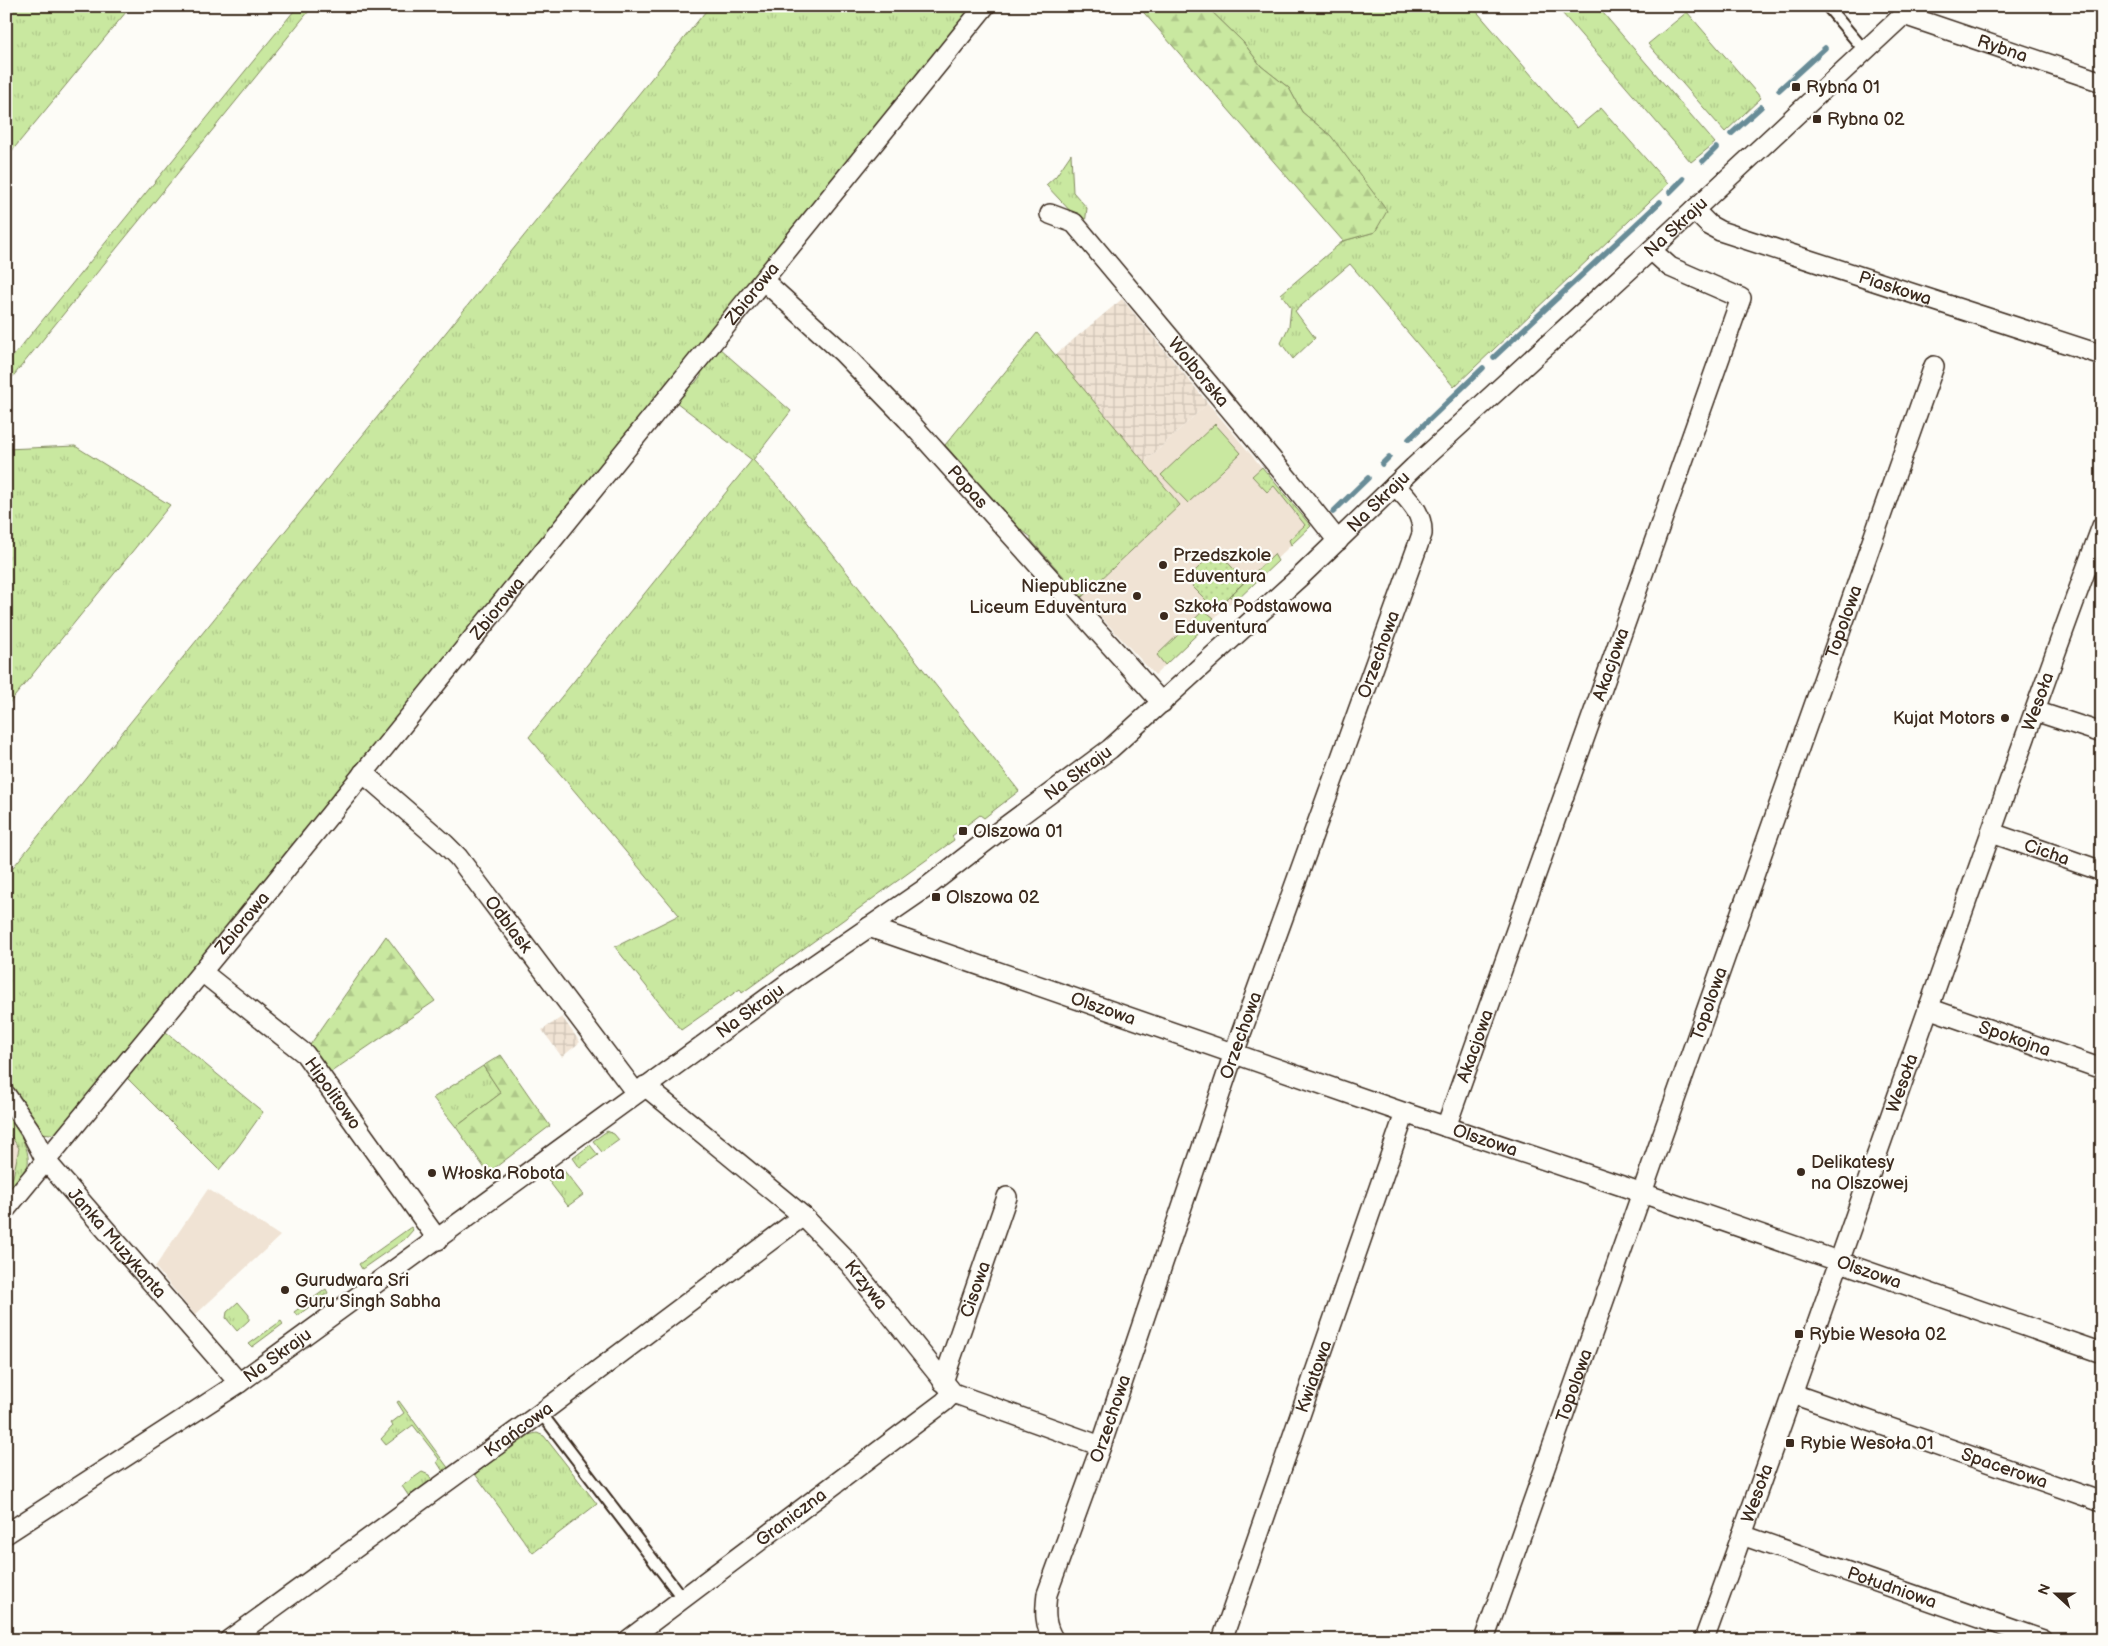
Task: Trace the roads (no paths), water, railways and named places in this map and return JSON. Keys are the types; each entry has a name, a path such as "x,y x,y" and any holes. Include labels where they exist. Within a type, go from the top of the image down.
{"street":[{"name":"Zbiorowa","path":"6,1209 202,972 985,6"},
{"name":"Na Skraju","path":"6,1534 239,1383 438,1240 640,1090 869,926 923,890 1091,763 1162,703 1338,541 1908,10"},
{"name":"Rybna","path":"1908,10 2102,82"},
{"name":"Piaskowa","path":"1694,210 1709,225 1720,231 2102,355"},
{"name":"Wolborska","path":"1050,214 1074,223 1338,541"},
{"name":"Akacjowa","path":"1446,1127 1741,298 1670,267 1651,250"},
{"name":"Popas","path":"764,281 842,352 907,419 1162,703"},
{"name":"Topolowa","path":"1484,1640 1934,366"},
{"name":"Orzechowa","path":"1054,1640 1050,1634 1045,1616 1046,1594 1100,1446 1234,1054 1422,534 1420,514 1395,486"},
{"name":"Wesoła","path":"1704,1640 2035,711 2095,564 2102,526"},
{"path":"2035,711 2102,733"},
{"name":"Odblask","path":"363,773 458,857 640,1090"},
{"name":"Cicha","path":"1992,833 2102,871"},
{"name":"Olszowa","path":"869,926 1405,1114 2102,1353"},
{"name":"Hipolitowo","path":"202,972 305,1054 438,1240"},
{"name":"Spokojna","path":"1928,1008 2102,1069"},
{"name":"Krzywa","path":"640,1090 803,1216 849,1262 948,1388"},
{"name":"Janka Muzykanta","path":"6,1095 30,1130 46,1160 239,1383"},
{"name":"Kwiatowa","path":"1222,1640 1405,1114"},
{"name":"Cisowa","path":"948,1388 1006,1197"},
{"name":"Krańcowa","path":"229,1640 541,1413 803,1216"},
{"path":"948,1388 1100,1446"},
{"name":"Graniczna","path":"628,1640 944,1402 948,1388"},
{"name":"Spacerowa","path":"1793,1394 2102,1502"},
{"name":"Południowa","path":"1742,1535 2043,1640"}],"lane":[{"path":"1827,6 1865,51"},
{"path":"541,1413 683,1599"}],"waterway":[{"path":"1779,90 1825,48"},
{"path":"1731,134 1761,107"},
{"path":"1703,161 1716,148"},
{"path":"1670,192 1683,179"},
{"path":"1494,357 1660,202"},
{"path":"1409,439 1483,368"},
{"path":"1382,464 1389,457"},
{"path":"1333,512 1368,478"}],"place":[{"name":"Rybna 01","path":"1796,87"},
{"name":"Rybna 02","path":"1817,119"},
{"name":"Przedszkole Eduventura","path":"1163,565"},
{"name":"Niepubliczne Liceum Eduventura","path":"1137,596"},
{"name":"Szkoła Podstawowa Eduventura","path":"1164,616"},
{"name":"Kujat Motors","path":"2005,718"},
{"name":"Olszowa 01","path":"963,831"},
{"name":"Olszowa 02","path":"936,897"},
{"name":"Delikatesy na Olszowej","path":"1801,1172"},
{"name":"Włoska Robota","path":"432,1173"},
{"name":"Gurudwara Sri Guru Singh Sabha","path":"285,1290"},
{"name":"Rybie Wesoła 02","path":"1799,1334"},
{"name":"Rybie Wesoła 01","path":"1790,1443"}]}
